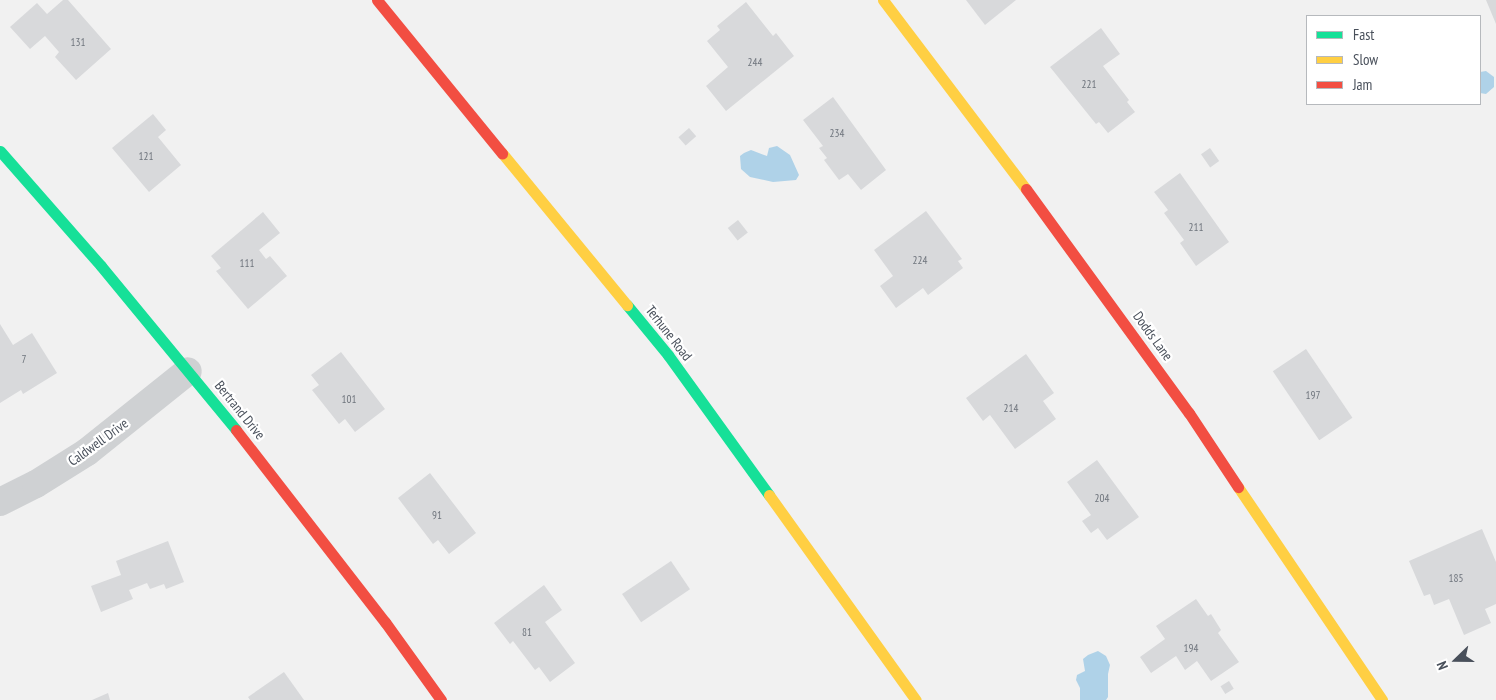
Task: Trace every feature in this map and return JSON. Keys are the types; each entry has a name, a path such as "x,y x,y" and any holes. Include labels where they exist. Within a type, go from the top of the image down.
{"street":[{"name":"Terhune Road","path":"377,0 668,355 916,700"},
{"name":"Dodds Lane","path":"883,0 996,147 1189,412 1382,700"},
{"name":"Bertrand Drive","path":"0,151 101,266 246,442 385,622 441,700"},
{"name":"Caldwell Drive","path":"0,502 36,484 87,452 188,371"}],"water":[{"path":"1486,71 1494,77 1494,87 1486,94 1481,93 1481,72"},
{"path":"777,146 790,155 799,175 796,180 773,182 750,177 741,169 740,156 744,153 751,150 767,156 769,148"},
{"path":"1098,651 1106,656 1110,665 1108,697 1106,700 1080,700 1080,688 1076,680 1077,675 1085,671 1083,659"}],"building":[{"path":"63,0 68,0 111,49 76,80 55,57 59,52 45,36 30,49 10,27 37,3 47,14"},
{"path":"966,0 1016,0 985,25"},
{"path":"1486,0 1496,0 1496,24"},
{"path":"746,2 773,36 776,33 794,56 726,111 706,86 728,67 707,41 720,30 717,26"},
{"path":"1101,28 1120,54 1103,66 1129,100 1127,102 1135,112 1108,133 1099,122 1096,124 1050,67"},
{"path":"833,97 886,170 861,190 848,174 839,180 824,160 827,158 819,148 823,146 803,120"},
{"path":"153,114 166,130 158,137 181,165 149,192 112,148"},
{"path":"689,128 696,136 686,145 678,137"},
{"path":"1210,148 1219,161 1210,167 1201,154"},
{"path":"1180,173 1229,242 1196,266 1180,243 1184,240 1164,213 1168,210 1154,192"},
{"path":"926,211 962,259 958,261 963,268 928,295 923,288 896,308 880,286 893,276 874,250"},
{"path":"263,212 280,233 259,250 266,259 270,256 287,276 248,309 216,271 221,268 211,256"},
{"path":"738,220 748,233 738,241 728,228"},
{"path":"0,324 13,345 32,333 57,373 23,394 21,390 0,403"},
{"path":"1306,349 1352,418 1319,440 1273,371"},
{"path":"341,352 385,409 355,432 345,419 339,424 312,390 319,385 311,375"},
{"path":"1026,354 1054,393 1043,401 1056,419 1015,449 990,415 983,421 966,398"},
{"path":"1097,460 1139,517 1107,540 1098,528 1091,533 1082,521 1091,515 1067,482"},
{"path":"430,473 476,533 449,554 438,540 433,544 398,498"},
{"path":"1482,529 1496,562 1496,604 1485,609 1491,623 1464,635 1449,599 1434,605 1430,594 1424,596 1409,561"},
{"path":"168,541 184,582 166,589 164,584 150,589 147,583 129,590 133,599 101,612 91,586 121,575 116,561"},
{"path":"671,561 690,589 641,622 622,594"},
{"path":"544,585 562,610 545,622 575,663 550,682 539,667 535,670 513,641 510,644 494,623"},
{"path":"1196,599 1208,616 1211,614 1221,630 1218,633 1239,662 1211,681 1197,661 1185,670 1176,656 1151,673 1140,657 1165,639 1156,626"},
{"path":"284,672 304,700 250,700 248,697"},
{"path":"1229,681 1234,689 1225,694 1221,686"},
{"path":"108,693 110,700 92,700"}],"traffic: fast":[{"path":"0,151 101,266 236,430"},
{"path":"627,305 668,355 769,495"}],"traffic: slow":[{"path":"883,0 1026,189"},
{"path":"502,153 627,305"},
{"path":"1238,487 1382,700"},
{"path":"769,495 916,700"}],"traffic: jam":[{"path":"377,0 502,153"},
{"path":"1026,189 1189,413 1238,487"},
{"path":"236,430 385,622 441,700"}]}
